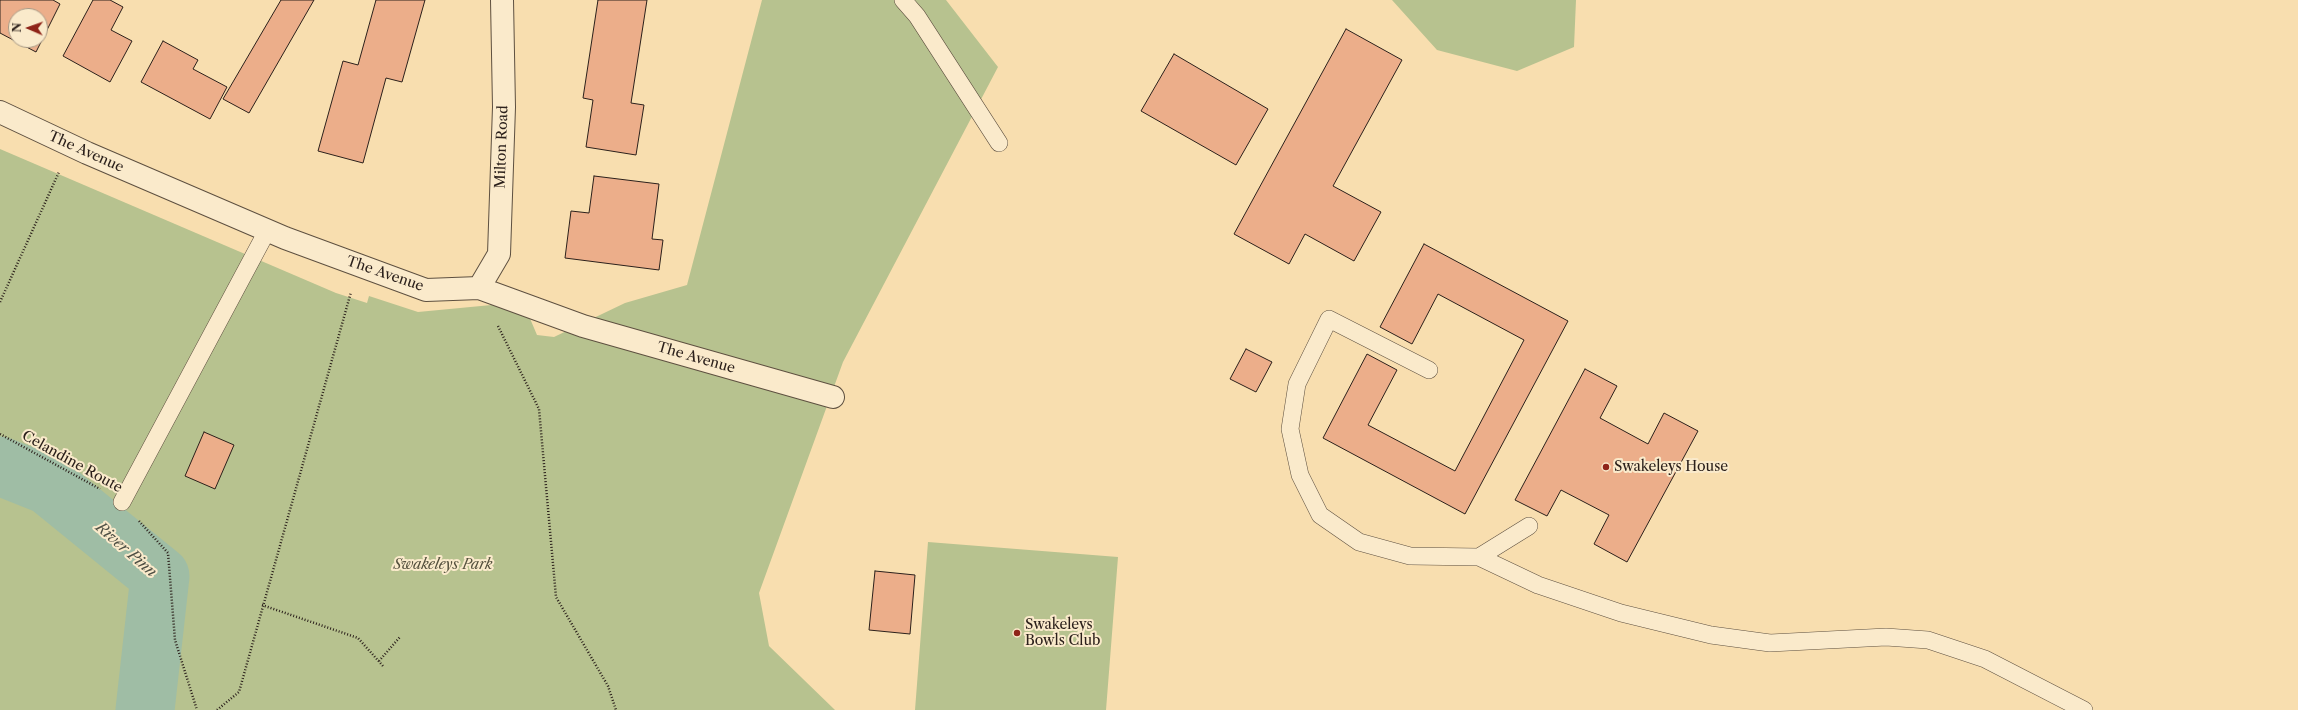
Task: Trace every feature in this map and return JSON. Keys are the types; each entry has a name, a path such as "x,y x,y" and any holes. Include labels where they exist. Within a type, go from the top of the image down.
{"street":[{"name":"Milton Road","path":"479,288 499,254 504,107 502,0"},
{"name":"The Avenue","path":"0,112 71,145 267,231 426,290 479,288 583,326 833,397"}],"lane":[{"path":"903,0 918,16 999,143"},
{"path":"122,502 267,231"},
{"path":"1429,370 1329,319 1297,384 1290,429 1300,475 1320,515 1359,542 1410,556 1480,557 1538,585 1621,613 1711,635 1770,643 1886,637 1928,640 1985,659 2084,710"},
{"path":"1480,557 1529,526"}],"path":[{"path":"0,302 71,145"},
{"path":"217,710 239,692 262,605 358,265"},
{"path":"479,288 539,409 556,597 608,686 616,710"},
{"name":"Celandine Route","path":"0,434 122,502 168,553 176,640 197,710"},
{"path":"262,605 358,638 383,666"},
{"path":"379,661 400,637"}],"green space":[{"name":"Swakeleys Park","path":"762,0 946,0 998,67 843,362 759,593 769,646 835,710 0,710 0,149 336,293 367,303 369,296 418,312 523,302 537,335 554,337 625,303 687,285"},
{"path":"1392,0 1576,0 1574,47 1517,71 1437,50"},
{"name":"Swakeleys Bowls Club","path":"928,542 1118,557 1106,710 915,710"}],"building":[{"path":"0,0 53,0 60,4 48,28 48,8 8,8 8,37 0,33"},
{"path":"93,0 110,0 123,7 111,30 132,41 110,82 63,56"},
{"path":"281,0 314,0 249,113 223,99"},
{"path":"376,0 425,0 402,82 386,78 363,163 318,151 343,61 358,65"},
{"path":"598,0 647,0 631,103 644,105 636,155 586,147 593,100 583,98"},
{"path":"1346,29 1402,60 1333,186 1381,212 1354,261 1305,234 1289,264 1234,234"},
{"path":"163,41 198,60 193,69 227,87 210,119 141,82"},
{"path":"28,48 38,48 36,52"},
{"path":"1174,54 1268,109 1236,165 1141,111"},
{"path":"594,176 659,184 652,239 663,240 659,270 565,258 571,211 589,213"},
{"path":"1424,244 1568,321 1465,514 1323,438 1367,354 1397,370 1368,425 1455,471 1524,340 1438,294 1412,344 1380,327"},
{"path":"1246,349 1272,362 1256,392 1230,379"},
{"name":"Swakeleys House","path":"1585,369 1617,386 1600,418 1648,444 1664,413 1698,431 1627,562 1594,544 1609,515 1561,490 1547,516 1515,500"},
{"path":"204,432 234,445 215,489 185,476"},
{"path":"875,571 915,575 910,634 869,630"}],"waterway":[{"name":"River Pinn","path":"0,466 48,485 160,576 145,710"}],"place":[{"name":"Swakeleys House","path":"1606,467"},
{"name":"Swakeleys Bowls Club","path":"1017,633"}]}
